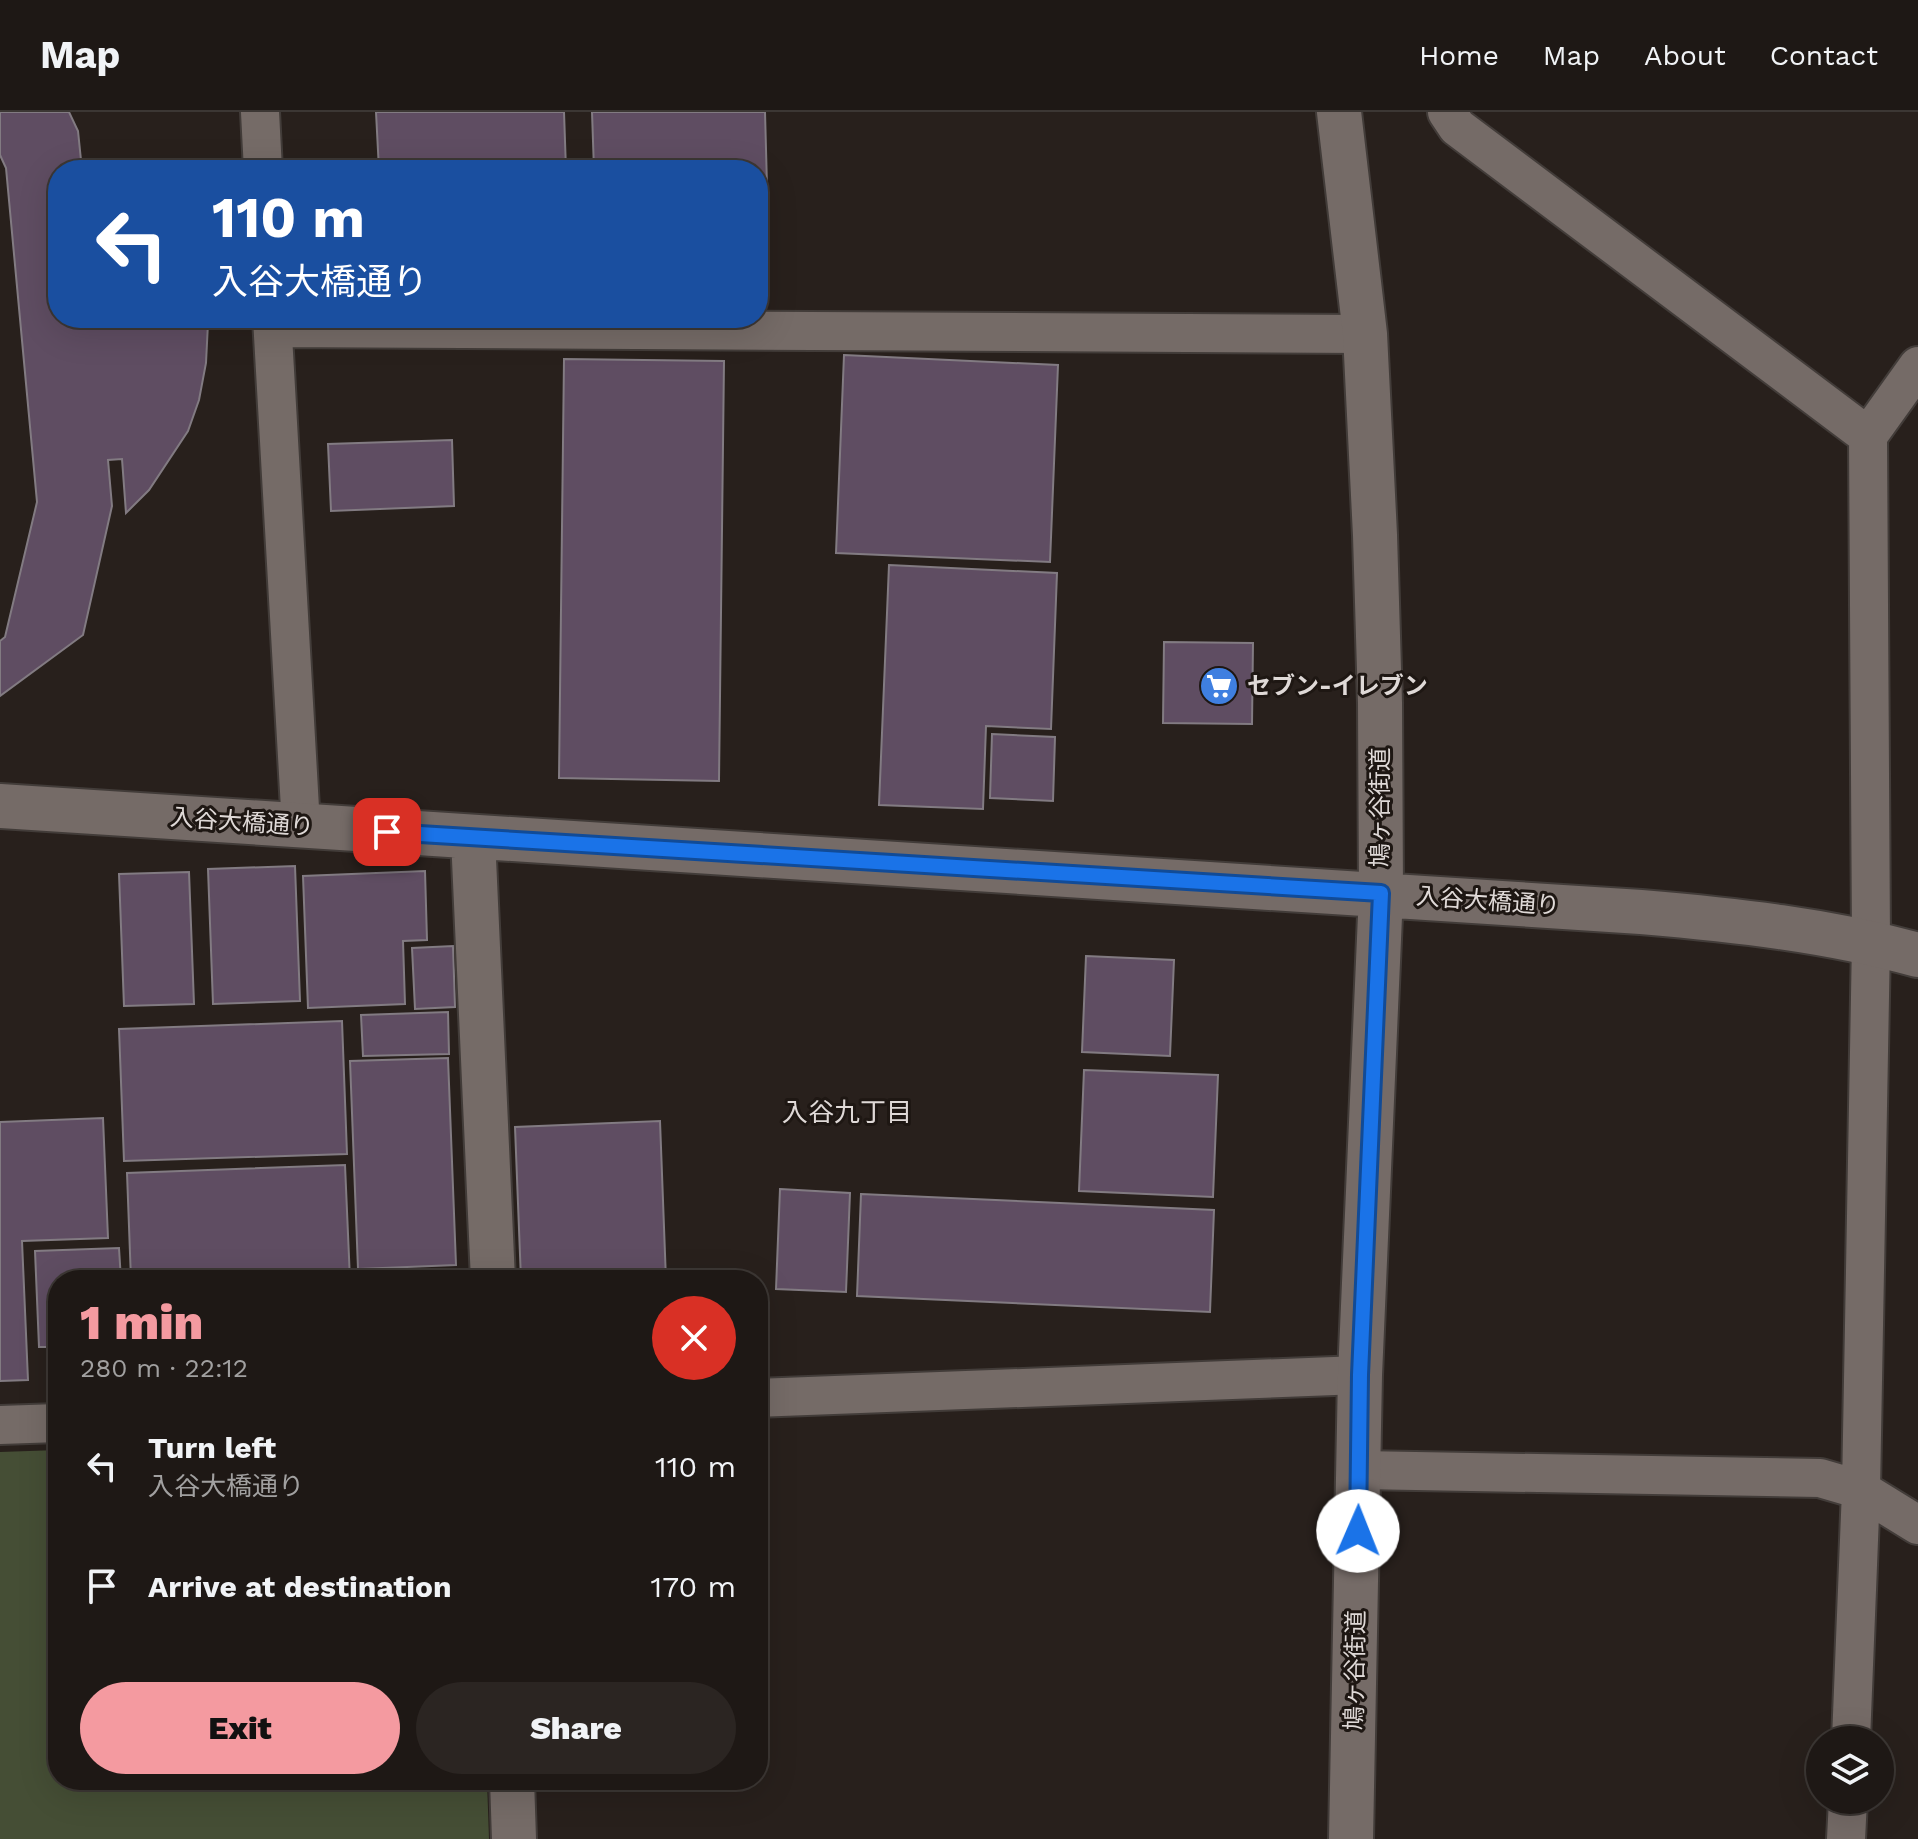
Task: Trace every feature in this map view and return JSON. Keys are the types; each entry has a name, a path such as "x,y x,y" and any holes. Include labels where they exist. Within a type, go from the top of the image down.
{"street":[{"path":"260,112 262,160"},
{"name":"鳩ヶ谷街道","path":"1339,112 1365,334 1377,611 1381,893 1360,1375 1351,1839"},
{"path":"1447,112 1457,127 1868,436"},
{"path":"272,328 301,826"},
{"path":"768,328 1365,334"},
{"path":"1852,1726 1861,1490 1871,942 1868,436 1918,366"},
{"name":"入谷大橋通り","path":"0,806 1381,893 1756,922 1871,942 1918,955"},
{"path":"473,837 493,1270"},
{"path":"768,1398 1360,1375"},
{"path":"0,1425 48,1423"},
{"path":"1360,1470 1820,1478 1861,1490 1918,1525"},
{"path":"512,1790 514,1839"},
{"path":"1846,1839 1847,1814"}],"green space":[{"path":"48,1450 48,1790 487,1790 489,1839 0,1839 0,1452"}],"building":[{"path":"0,112 69,112 78,131 81,160 48,160 48,328 208,328 206,363 199,400 188,431 149,490 126,513 122,459 108,460 112,506 83,635 0,696 0,641 5,637 37,502 6,168 0,155"},
{"path":"376,112 564,112 566,160 378,160"},
{"path":"592,112 765,112 766,160 594,160"},
{"path":"844,355 1058,365 1050,562 836,553"},
{"path":"564,359 724,361 719,781 559,778"},
{"path":"452,440 454,506 331,511 328,444"},
{"path":"889,565 1057,573 1051,729 986,726 983,809 879,805"},
{"path":"1164,642 1253,643 1252,724 1163,723"},
{"path":"992,734 1055,737 1053,801 990,798"},
{"path":"295,866 300,1001 213,1004 208,869"},
{"path":"425,871 427,940 403,941 405,1004 308,1008 303,876"},
{"path":"189,872 194,1004 124,1006 119,874"},
{"path":"453,946 455,1007 415,1009 412,948"},
{"path":"1086,956 1174,960 1170,1056 1082,1052"},
{"path":"448,1012 449,1054 363,1056 361,1015"},
{"path":"342,1021 347,1154 124,1161 119,1029"},
{"path":"448,1058 456,1265 358,1269 350,1061"},
{"path":"1084,1070 1218,1075 1213,1197 1079,1191"},
{"path":"103,1118 108,1238 22,1241 28,1380 0,1381 0,1122"},
{"path":"660,1121 666,1270 521,1270 515,1127"},
{"path":"345,1165 350,1270 131,1270 127,1173"},
{"path":"780,1189 850,1193 846,1292 776,1289"},
{"path":"861,1194 1214,1210 1210,1312 857,1296"},
{"path":"119,1248 120,1270 48,1270 48,1347 39,1347 35,1251"}],"place":[{"name":"セブン-イレブン","path":"1219,686"}],"district":[{"name":"入谷九丁目","path":"847,1112"}],"route":[{"path":"387,832 1381,893 1360,1375 1358,1531"}]}
